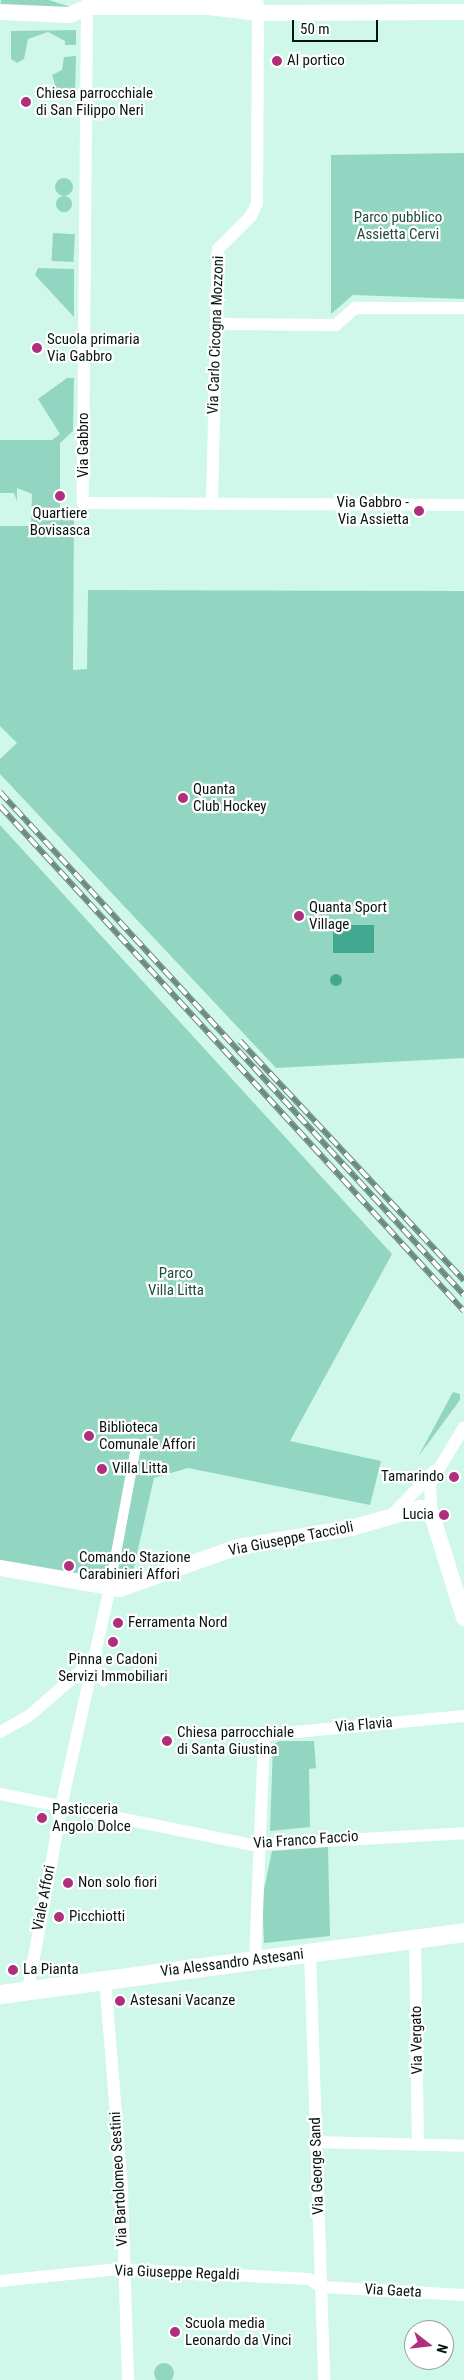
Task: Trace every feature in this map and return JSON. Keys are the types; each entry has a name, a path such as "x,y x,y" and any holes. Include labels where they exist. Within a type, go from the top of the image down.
{"main road":[{"name":"Via Alessandro Astesani","path":"0,1994 105,1978 255,1962 310,1952 464,1932"}],"street":[{"path":"0,12 70,15 82,4 209,7 257,4 464,12"},
{"name":"Via Gabbro","path":"82,4 84,503 464,505"},
{"name":"Via Carlo Cicogna Mozzoni","path":"212,504 218,249 251,216 257,203 257,4"},
{"path":"215,324 336,325 355,308 464,308"},
{"path":"464,1427 441,1464 429,1491 432,1515 464,1618"},
{"path":"0,1732 29,1716 92,1660 109,1591 136,1447"},
{"path":"388,1518 441,1464"},
{"name":"Via Giuseppe Taccioli","path":"109,1591 237,1548 388,1518 418,1508 432,1515"},
{"path":"0,1568 109,1591"},
{"path":"92,1660 104,1682"},
{"name":"Viale Affori","path":"28,1990 82,1724 92,1660"},
{"name":"Via Flavia","path":"260,1843 264,1734 464,1716"},
{"name":"Via Franco Faccio","path":"0,1794 112,1813 252,1845 260,1843 464,1832"},
{"path":"255,1962 260,1843"},
{"name":"Via Vergato","path":"415,1937 418,2143"},
{"name":"Via George Sand","path":"310,1952 324,2380"},
{"name":"Via Bartolomeo Sestini","path":"105,1978 124,2269 128,2380"},
{"path":"316,2142 418,2143 464,2146"},
{"name":"Via Giuseppe Regaldi","path":"0,2281 124,2269 309,2279 322,2287"},
{"name":"Via Gaeta","path":"322,2287 464,2295"}],"green space":[{"path":"1,0 49,0 74,8 0,8"},
{"path":"76,30 76,45 65,45 65,41 48,32 28,39 24,59 17,63 11,59 11,31"},
{"path":"76,56 75,95 58,94 52,75 62,70 64,57"},
{"name":"Parco pubblico Assietta Cervi","path":"464,153 464,299 353,295 331,314 331,155"},
{"path":"64,178 70,181 73,187 70,193 64,196 58,193 55,187 58,181"},
{"path":"64,196 70,198 72,204 70,210 64,212 58,210 56,204 58,198"},
{"path":"53,233 75,234 74,262 52,261"},
{"path":"38,268 74,269 74,317 35,275"},
{"name":"Quanta Sport Village","path":"67,378 74,378 73,431 60,443 60,513 74,514 73,670 87,669 88,590 464,591 464,1058 276,1068 0,774 0,759 17,743 0,726 0,526 31,526 32,494 17,488 17,501 14,493 0,493 0,440 52,440 60,434 38,399"},
{"name":"Parco Villa Litta","path":"0,825 392,1254 290,1441 381,1461 370,1505 188,1468 154,1478 132,1576 98,1580 0,1562"},
{"path":"453,1392 460,1394 460,1400 418,1457"},
{"path":"279,1741 314,1741 316,1768 309,1769 310,1827 270,1831 273,1745"},
{"path":"328,1847 330,1936 264,1943 262,1899 272,1851"},
{"path":"164,2363 171,2366 174,2373 171,2380 164,2383 157,2380 154,2373 157,2366"}],"shaded area":[{"name":"Quanta Sport Village","path":"333,925 374,925 374,953 333,953"},
{"path":"338,974 341,975 341,985 334,986 331,985 330,978 331,975"}],"railway":[{"path":"0,792 464,1295"},
{"path":"0,806 464,1311"},
{"path":"240,1041 464,1280"}],"place":[{"name":"Al portico","path":"277,61"},
{"name":"Chiesa parrocchiale di San Filippo Neri","path":"26,102"},
{"name":"Scuola primaria Via Gabbro","path":"37,348"},
{"name":"Quartiere Bovisasca","path":"60,496"},
{"name":"Via Gabbro - Via Assietta","path":"419,511"},
{"name":"Quanta Club Hockey","path":"183,798"},
{"name":"Quanta Sport Village","path":"299,916"},
{"name":"Biblioteca Comunale Affori","path":"89,1436"},
{"name":"Villa Litta","path":"102,1469"},
{"name":"Tamarindo","path":"454,1477"},
{"name":"Lucia","path":"444,1515"},
{"name":"Comando Stazione Carabinieri Affori","path":"69,1566"},
{"name":"Ferramenta Nord","path":"118,1623"},
{"name":"Pinna e Cadoni Servizi Immobiliari","path":"113,1642"},
{"name":"Chiesa parrocchiale di Santa Giustina","path":"167,1741"},
{"name":"Pasticceria Angolo Dolce","path":"42,1818"},
{"name":"Non solo fiori","path":"68,1883"},
{"name":"Picchiotti","path":"59,1917"},
{"name":"La Pianta","path":"13,1970"},
{"name":"Astesani Vacanze","path":"120,2001"},
{"name":"Scuola media Leonardo da Vinci","path":"175,2332"}]}
